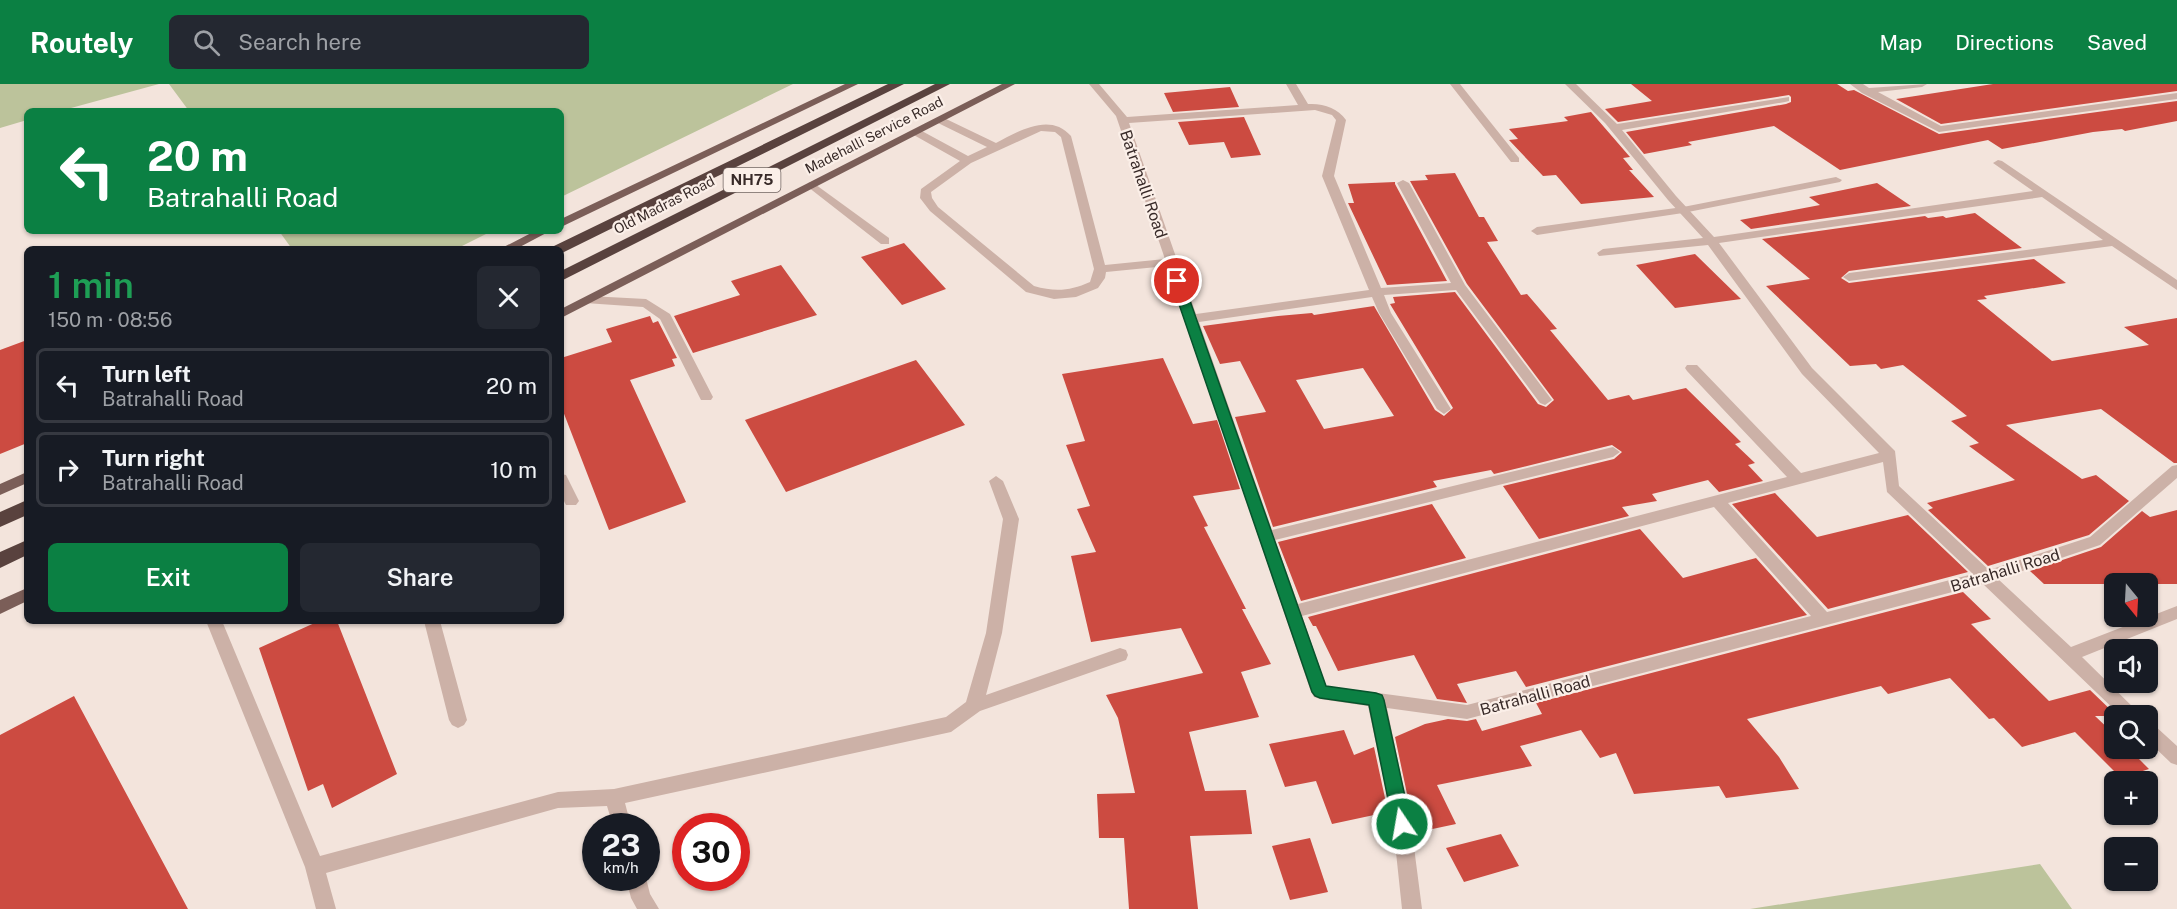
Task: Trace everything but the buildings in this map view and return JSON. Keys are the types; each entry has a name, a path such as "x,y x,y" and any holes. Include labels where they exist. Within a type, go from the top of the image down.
{"highway":[{"name":"Old Madras Road","path":"564,247 898,84"},
{"name":"Old Madras Road","path":"564,275 944,84"},
{"path":"0,520 24,508"},
{"path":"0,561 24,549"}],"main road":[{"path":"564,222 853,84"},
{"name":"Madehalli Service Road","path":"564,312 1010,84"},
{"path":"512,246 538,234"},
{"path":"0,490 24,478"},
{"path":"0,608 24,596"}],"street":[{"name":"Batrahalli Road","path":"1094,84 1122,120 1320,692 1467,712 1824,620 1985,578 2095,541 2177,470"},
{"path":"1291,84 1304,107"},
{"path":"1455,84 1515,160"},
{"path":"1570,84 1615,128 1711,241 1807,370 1890,455 1892,488 2121,705"},
{"path":"1855,84 1939,129 2177,96"},
{"path":"1866,91 1922,84"},
{"path":"1615,128 1785,99"},
{"path":"1122,120 1304,107 1327,108 1336,113 1341,120 1328,176 1385,313 1444,408"},
{"path":"940,120 996,147"},
{"path":"1045,126 1061,130 1066,136 1100,269 1099,278 1088,289 1076,293 1054,295 1030,289 934,209 926,198 925,191 967,161 996,147 1045,126"},
{"path":"916,132 967,161"},
{"path":"1998,163 2177,286"},
{"path":"1537,231 1683,210 1836,180"},
{"path":"1403,183 1459,286 1545,400"},
{"path":"812,185 885,241"},
{"path":"1603,253 1711,241 2044,193"},
{"path":"1849,277 2115,242"},
{"path":"1100,269 1170,262"},
{"path":"1190,319 1378,292 1459,286"},
{"path":"589,300 646,303 665,317 706,397"},
{"path":"1692,368 1798,479"},
{"path":"1266,537 1613,452"},
{"path":"1292,612 1890,455"},
{"path":"974,706 994,633 1011,519 996,481"},
{"path":"564,485 572,501"},
{"path":"1717,500 1824,620"},
{"path":"2069,655 2177,612"},
{"path":"215,624 315,867 326,909"},
{"path":"433,624 458,720"},
{"path":"315,867 558,800 614,797 951,724 974,706 1120,654"},
{"path":"1376,700 1402,824 1413,909"},
{"path":"2158,739 2177,757"},
{"path":"614,797 618,813"},
{"path":"639,891 649,909"}],"green space":[{"path":"0,84 159,84 71,108 24,108 24,121 0,128"},
{"path":"169,84 793,84 564,196 564,108 187,108"},
{"path":"281,234 486,234 462,246 290,246"},
{"path":"2040,864 2072,909 1750,909"}],"route":[{"path":"1177,281 1320,692 1376,700 1402,824"}]}
